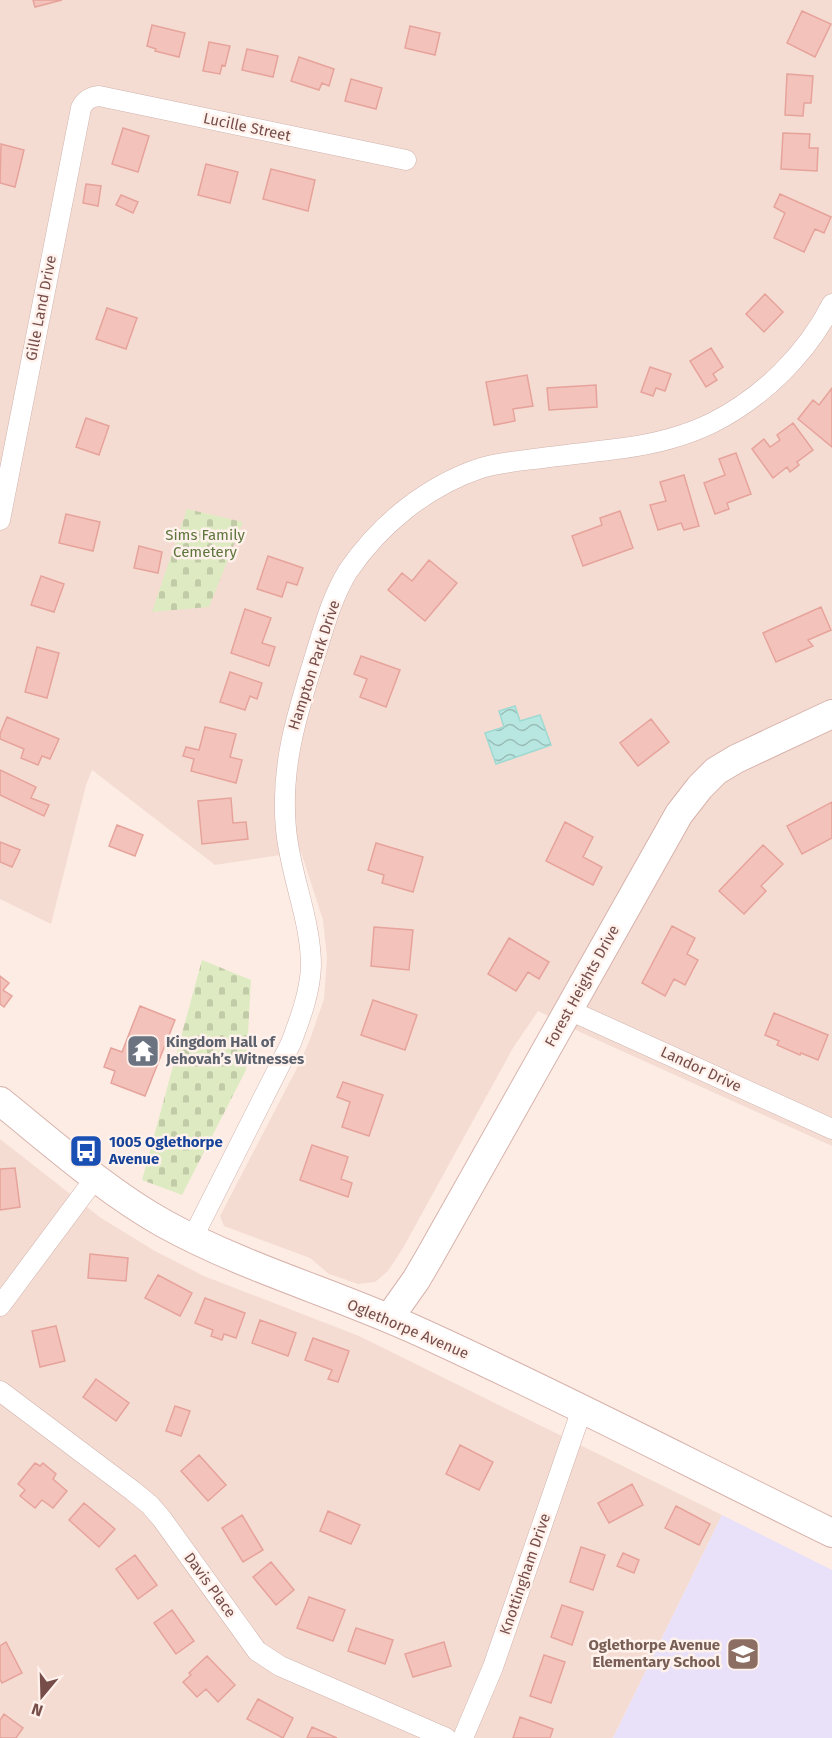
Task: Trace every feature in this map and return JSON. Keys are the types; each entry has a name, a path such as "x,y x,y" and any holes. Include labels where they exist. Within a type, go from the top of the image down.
{"main road":[{"name":"Forest Heights Drive","path":"389,1318 417,1280 679,814 716,771 736,759 832,714"},
{"name":"Oglethorpe Avenue","path":"0,1101 96,1177 160,1222 192,1239 234,1258 389,1318 582,1409 832,1533"}],"street":[{"name":"Lucille Street","path":"88,99 99,96 406,160"},
{"name":"Gille Land Drive","path":"0,520 81,108 88,99"},
{"name":"Hampton Park Drive","path":"192,1239 291,1043 307,994 311,968 309,941 286,832 285,775 297,713 324,626 334,598 347,573 365,548 388,524 434,489 463,475 485,467 513,462 649,444 712,423 762,390 785,369 808,343 832,304"},
{"name":"Landor Drive","path":"569,1010 832,1129"},
{"path":"0,1306 96,1177"},
{"name":"Davis Place","path":"0,1391 150,1505 257,1651 268,1660 446,1738"},
{"name":"Knottingham Drive","path":"463,1738 493,1667 582,1409"}],"shaded area":[{"path":"0,0 832,0 832,1146 538,1011 513,1048 403,1248 388,1271 375,1282 358,1284 329,1274 310,1258 224,1226 220,1216 297,1068 324,999 327,958 323,920 301,852 215,865 92,770 86,785 51,924 0,899"},
{"path":"0,1139 101,1218 155,1251 204,1276 359,1336 722,1515 613,1738 0,1738"},
{"name":"Oglethorpe Avenue Elementary School","path":"722,1515 832,1570 832,1738 613,1738"}],"green space":[{"name":"Sims Family Cemetery","path":"187,509 243,522 209,607 152,612"},
{"path":"202,960 251,980 246,1070 182,1195 142,1180"}],"water":[{"path":"515,706 520,721 540,715 551,745 496,764 485,733 504,727 499,711"}],"building":[{"path":"33,0 62,0 35,7"},
{"path":"802,11 831,24 815,57 787,43"},
{"path":"152,25 185,33 179,57 155,51 156,49 147,46"},
{"path":"410,26 440,33 435,55 405,48"},
{"path":"209,42 230,46 225,66 222,65 220,74 203,71"},
{"path":"247,49 278,56 273,77 242,70"},
{"path":"299,57 334,69 329,86 322,83 319,90 291,81"},
{"path":"787,74 813,76 811,103 804,103 803,116 785,115"},
{"path":"351,79 382,88 376,109 345,101"},
{"path":"123,128 149,136 138,172 112,164"},
{"path":"783,133 810,134 809,148 818,148 817,171 781,169"},
{"path":"1,144 24,150 15,187 0,183"},
{"path":"206,164 238,172 230,203 198,195"},
{"path":"271,169 315,180 308,211 263,199"},
{"path":"86,184 101,186 98,206 83,203"},
{"path":"780,194 831,217 824,233 815,229 804,252 774,238 785,213 774,207"},
{"path":"121,195 138,202 133,213 116,205"},
{"path":"765,294 783,312 764,332 746,314"},
{"path":"107,308 137,318 126,349 96,339"},
{"path":"711,348 723,367 713,374 717,380 706,387 690,361"},
{"path":"650,367 671,374 665,391 656,388 653,396 641,392"},
{"path":"527,375 533,406 513,409 515,421 494,425 486,382"},
{"path":"596,385 597,407 549,410 547,388"},
{"path":"832,388 832,447 798,419 813,400 819,405"},
{"path":"86,418 109,426 99,455 76,447"},
{"path":"793,423 813,450 797,462 799,465 790,472 787,467 773,478 752,449 764,439 770,447 780,440 777,435"},
{"path":"736,453 751,494 727,503 729,509 715,514 704,483 725,475 719,459"},
{"path":"684,475 699,526 684,530 681,523 658,530 650,505 666,501 660,482"},
{"path":"620,511 633,548 583,566 572,536 602,525 600,518"},
{"path":"66,514 100,522 93,551 59,543"},
{"path":"139,546 162,552 158,573 134,568"},
{"path":"268,556 303,568 297,585 287,582 282,597 257,589"},
{"path":"429,560 457,583 425,621 388,590 402,573 412,581"},
{"path":"41,576 64,584 54,612 31,605"},
{"path":"821,607 831,630 808,640 813,646 776,662 763,633"},
{"path":"245,609 271,618 262,643 275,647 269,666 231,653"},
{"path":"37,647 59,653 47,698 25,692"},
{"path":"361,656 400,670 386,707 360,697 367,679 354,674"},
{"path":"230,672 262,683 257,699 250,696 245,710 220,702"},
{"path":"7,717 59,739 50,759 42,756 38,765 21,758 24,749 0,739"},
{"path":"651,719 669,742 638,766 620,743"},
{"path":"205,727 236,734 230,757 242,760 236,783 191,771 194,759 183,756 186,747 199,750"},
{"path":"0,770 36,787 31,798 49,805 44,816 0,795"},
{"path":"231,798 233,823 246,822 248,839 202,844 198,801"},
{"path":"832,802 832,838 802,854 787,826"},
{"path":"565,822 593,837 583,857 602,867 593,885 546,861"},
{"path":"117,825 143,835 135,856 109,846"},
{"path":"0,842 20,850 12,867 0,862"},
{"path":"376,843 423,857 413,892 382,883 384,875 368,870"},
{"path":"763,845 783,864 761,886 766,891 744,914 719,891"},
{"path":"672,926 695,938 687,954 698,960 685,985 674,979 665,996 642,983"},
{"path":"374,927 413,930 409,970 371,966"},
{"path":"509,938 549,962 539,979 528,972 516,991 488,974"},
{"path":"0,976 9,983 3,990 12,996 4,1007 0,1004"},
{"path":"373,1000 417,1015 405,1050 361,1035"},
{"name":"Kingdom Hall of Jehovah’s Witnesses","path":"140,1006 175,1020 145,1096 111,1083 115,1071 104,1067 111,1048 122,1052"},
{"path":"774,1013 828,1035 818,1060 777,1045 779,1041 765,1035"},
{"path":"343,1082 383,1095 369,1136 342,1127 350,1102 337,1097"},
{"path":"312,1145 348,1157 341,1179 352,1183 348,1197 300,1180"},
{"path":"15,1168 20,1207 0,1210 0,1169"},
{"path":"90,1254 128,1258 126,1281 88,1278"},
{"path":"158,1275 192,1293 180,1316 145,1298"},
{"path":"205,1298 245,1313 236,1338 224,1334 222,1340 211,1336 213,1330 195,1323"},
{"path":"260,1320 296,1333 288,1356 252,1343"},
{"path":"56,1326 65,1361 40,1367 32,1331"},
{"path":"313,1338 349,1351 338,1382 328,1379 332,1370 305,1360"},
{"path":"96,1379 129,1403 116,1421 83,1397"},
{"path":"175,1406 190,1411 181,1436 166,1431"},
{"path":"460,1445 493,1462 479,1490 446,1474"},
{"path":"199,1455 226,1485 208,1501 181,1471"},
{"path":"35,1463 40,1466 43,1463 56,1474 53,1479 67,1491 53,1508 42,1500 35,1508 20,1496 25,1490 18,1484"},
{"path":"632,1484 643,1505 609,1523 598,1503"},
{"path":"84,1503 115,1529 99,1547 69,1520"},
{"path":"676,1506 710,1524 699,1545 665,1528"},
{"path":"328,1511 360,1525 351,1544 320,1531"},
{"path":"242,1515 263,1550 243,1562 222,1528"},
{"path":"581,1547 605,1555 593,1590 570,1582"},
{"path":"623,1553 639,1560 634,1573 617,1566"},
{"path":"135,1555 157,1585 138,1599 116,1569"},
{"path":"271,1562 294,1590 276,1605 253,1577"},
{"path":"309,1597 345,1610 333,1641 297,1628"},
{"path":"562,1605 583,1612 572,1645 551,1637"},
{"path":"172,1610 194,1641 176,1654 154,1623"},
{"path":"356,1628 393,1640 385,1664 348,1651"},
{"path":"6,1642 22,1673 2,1683 0,1646"},
{"path":"444,1642 451,1666 413,1677 405,1654"},
{"path":"544,1655 565,1662 551,1703 530,1696"},
{"path":"207,1656 235,1685 218,1702 206,1689 197,1697 183,1682"},
{"path":"258,1699 293,1718 283,1738 247,1719"},
{"path":"4,1714 23,1728 16,1738 0,1738 0,1720"},
{"path":"520,1717 553,1729 550,1738 513,1738"},
{"path":"312,1727 337,1738 307,1738"}],"place":[{"name":"Kingdom Hall of Jehovah’s Witnesses","path":"143,1051"},
{"name":"1005 Oglethorpe Avenue","path":"86,1151"},
{"name":"Oglethorpe Avenue Elementary School","path":"743,1654"}]}
